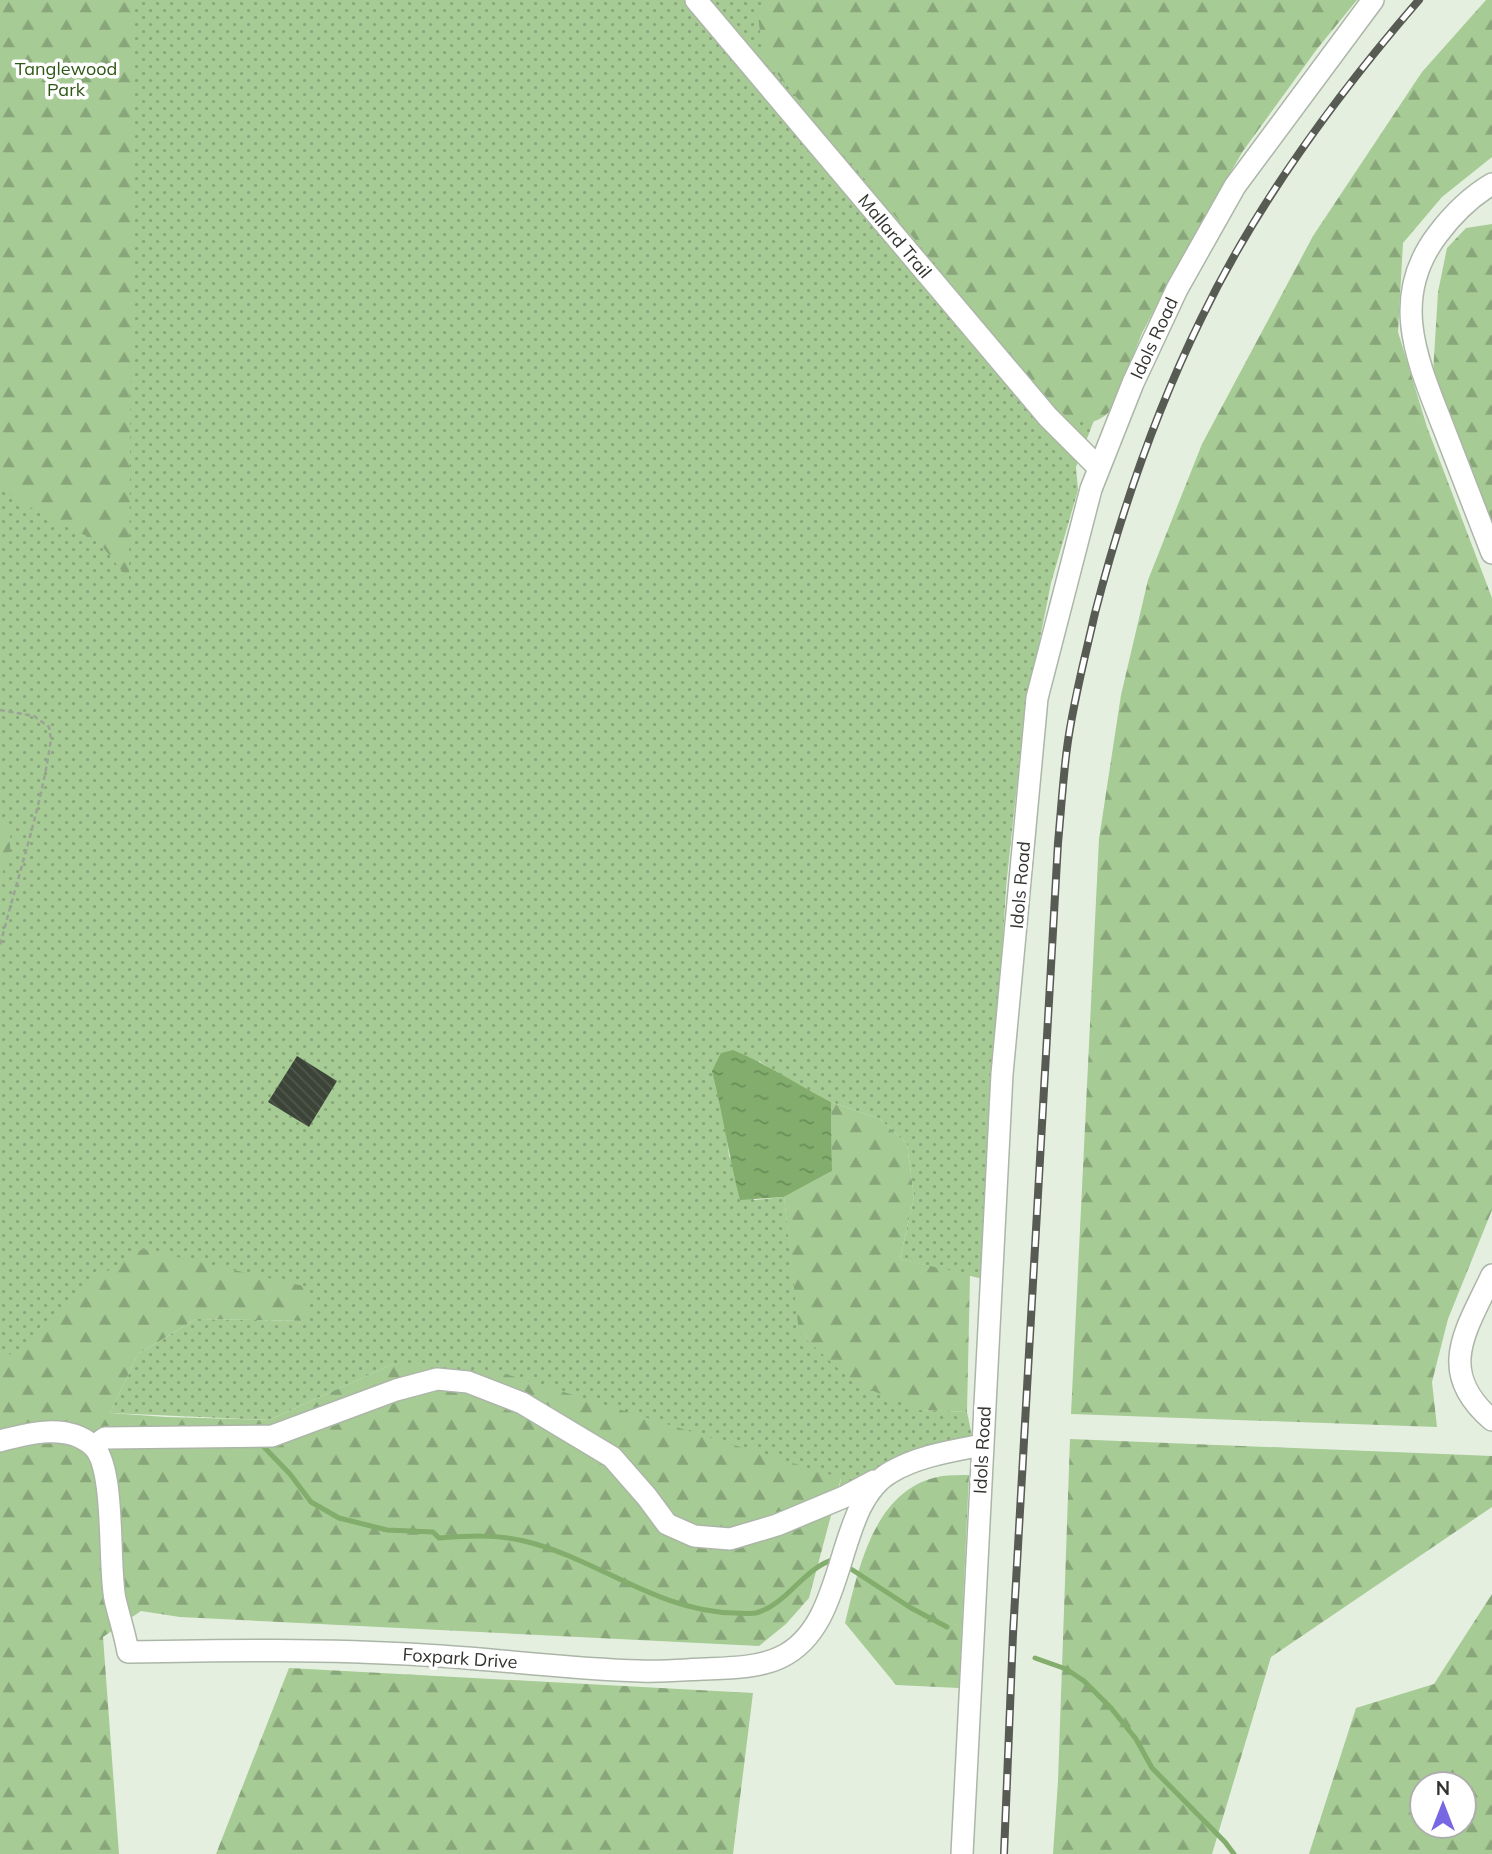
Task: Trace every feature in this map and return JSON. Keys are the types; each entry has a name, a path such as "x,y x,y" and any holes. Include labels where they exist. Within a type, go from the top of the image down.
{"street":[{"name":"Mallard Trail","path":"696,0 1048,417 1099,468"},
{"name":"Idols Road","path":"962,1854 1002,1074 1037,698 1091,489 1133,383 1177,289 1235,186 1373,0"},
{"path":"1492,184 1456,213 1424,252 1412,285 1410,324 1419,362 1492,553"},
{"path":"1492,1275 1464,1336 1458,1359 1463,1383 1478,1408 1492,1420"},
{"path":"0,1441 25,1434 66,1431 94,1446 106,1438 272,1436 396,1390 437,1379 468,1382 522,1403 612,1457 667,1524 694,1536 730,1539 776,1525 844,1497 890,1472"},
{"name":"Foxpark Drive","path":"94,1446 104,1468 115,1599 128,1652 252,1649 423,1655 641,1672 726,1668 769,1662 794,1649 805,1640 825,1607 864,1500 890,1472 932,1456 982,1445"}],"path":[{"path":"0,710 34,716 49,727 51,739 35,823 23,856 0,946"}],"green space":[{"name":"Tanglewood Park","path":"0,0 1344,0 1283,78 1110,379 1076,467 1078,490 1051,583 1024,719 1006,887 983,1279 900,1259 914,1197 907,1144 880,1119 831,1102 779,1075 759,1061 725,1122 729,1156 754,1200 784,1197 800,1333 920,1410 967,1412 972,1436 921,1448 839,1488 841,1479 393,1364 269,1420 110,1413 138,1354 196,1319 308,1321 142,1249 0,1415"},
{"name":"Tanglewood Park","path":"0,0 134,0 129,580 98,541 60,524 12,497 0,478"},
{"path":"766,0 1357,0 1317,49 1243,151 1142,333 1112,409 1098,420 1084,422 1055,408 764,58 758,17"},
{"path":"1486,0 1492,0 1492,157 1442,197 1403,243 1398,332 1427,427 1492,598 1492,1210 1448,1319 1432,1382 1437,1427 1071,1414 1099,839 1121,695 1148,580 1202,444 1313,236 1422,72"},
{"path":"1492,224 1492,523 1433,374 1438,292 1447,248 1466,228"},
{"path":"11,824 10,849 0,880 0,829"},
{"path":"831,1102 880,1119 907,1144 914,1197 900,1259 970,1275 967,1412 920,1410 854,1383 799,1333 784,1197 832,1171"},
{"path":"142,1249 308,1287 308,1321 196,1319 138,1354 110,1413 269,1420 393,1364 502,1373 841,1478 809,1598 786,1624 759,1646 180,1617 141,1611 103,1637 119,1854 0,1854 0,1360 19,1349 78,1290"},
{"path":"1070,1439 1492,1456 1492,1507 1271,1657 1212,1854 1053,1854"},
{"path":"969,1475 959,1688 896,1685 845,1623 856,1578 873,1533 900,1496 919,1483 942,1476"},
{"path":"1492,1594 1492,1854 1309,1854 1356,1708 1434,1684"},
{"path":"289,1668 753,1693 733,1854 216,1854"}],"water":[{"path":"733,1050 831,1102 832,1171 784,1197 740,1200 712,1071 721,1053"}],"building":[{"path":"297,1056 337,1081 309,1127 268,1102"}],"waterway":[{"path":"260,1443 290,1474 311,1502 339,1518 387,1530 433,1532 439,1538 492,1536 524,1541 577,1559 679,1604 707,1610 756,1613 777,1602 814,1570 835,1559"},
{"path":"851,1569 911,1608 947,1627"},
{"path":"1035,1658 1066,1669 1084,1681 1136,1739 1152,1768 1234,1854"}],"railway":[{"path":"1004,1854 1013,1634 1058,843 1067,748 1079,680 1105,575 1128,500 1154,427 1201,319 1247,234 1300,152 1357,74 1419,0"}]}
